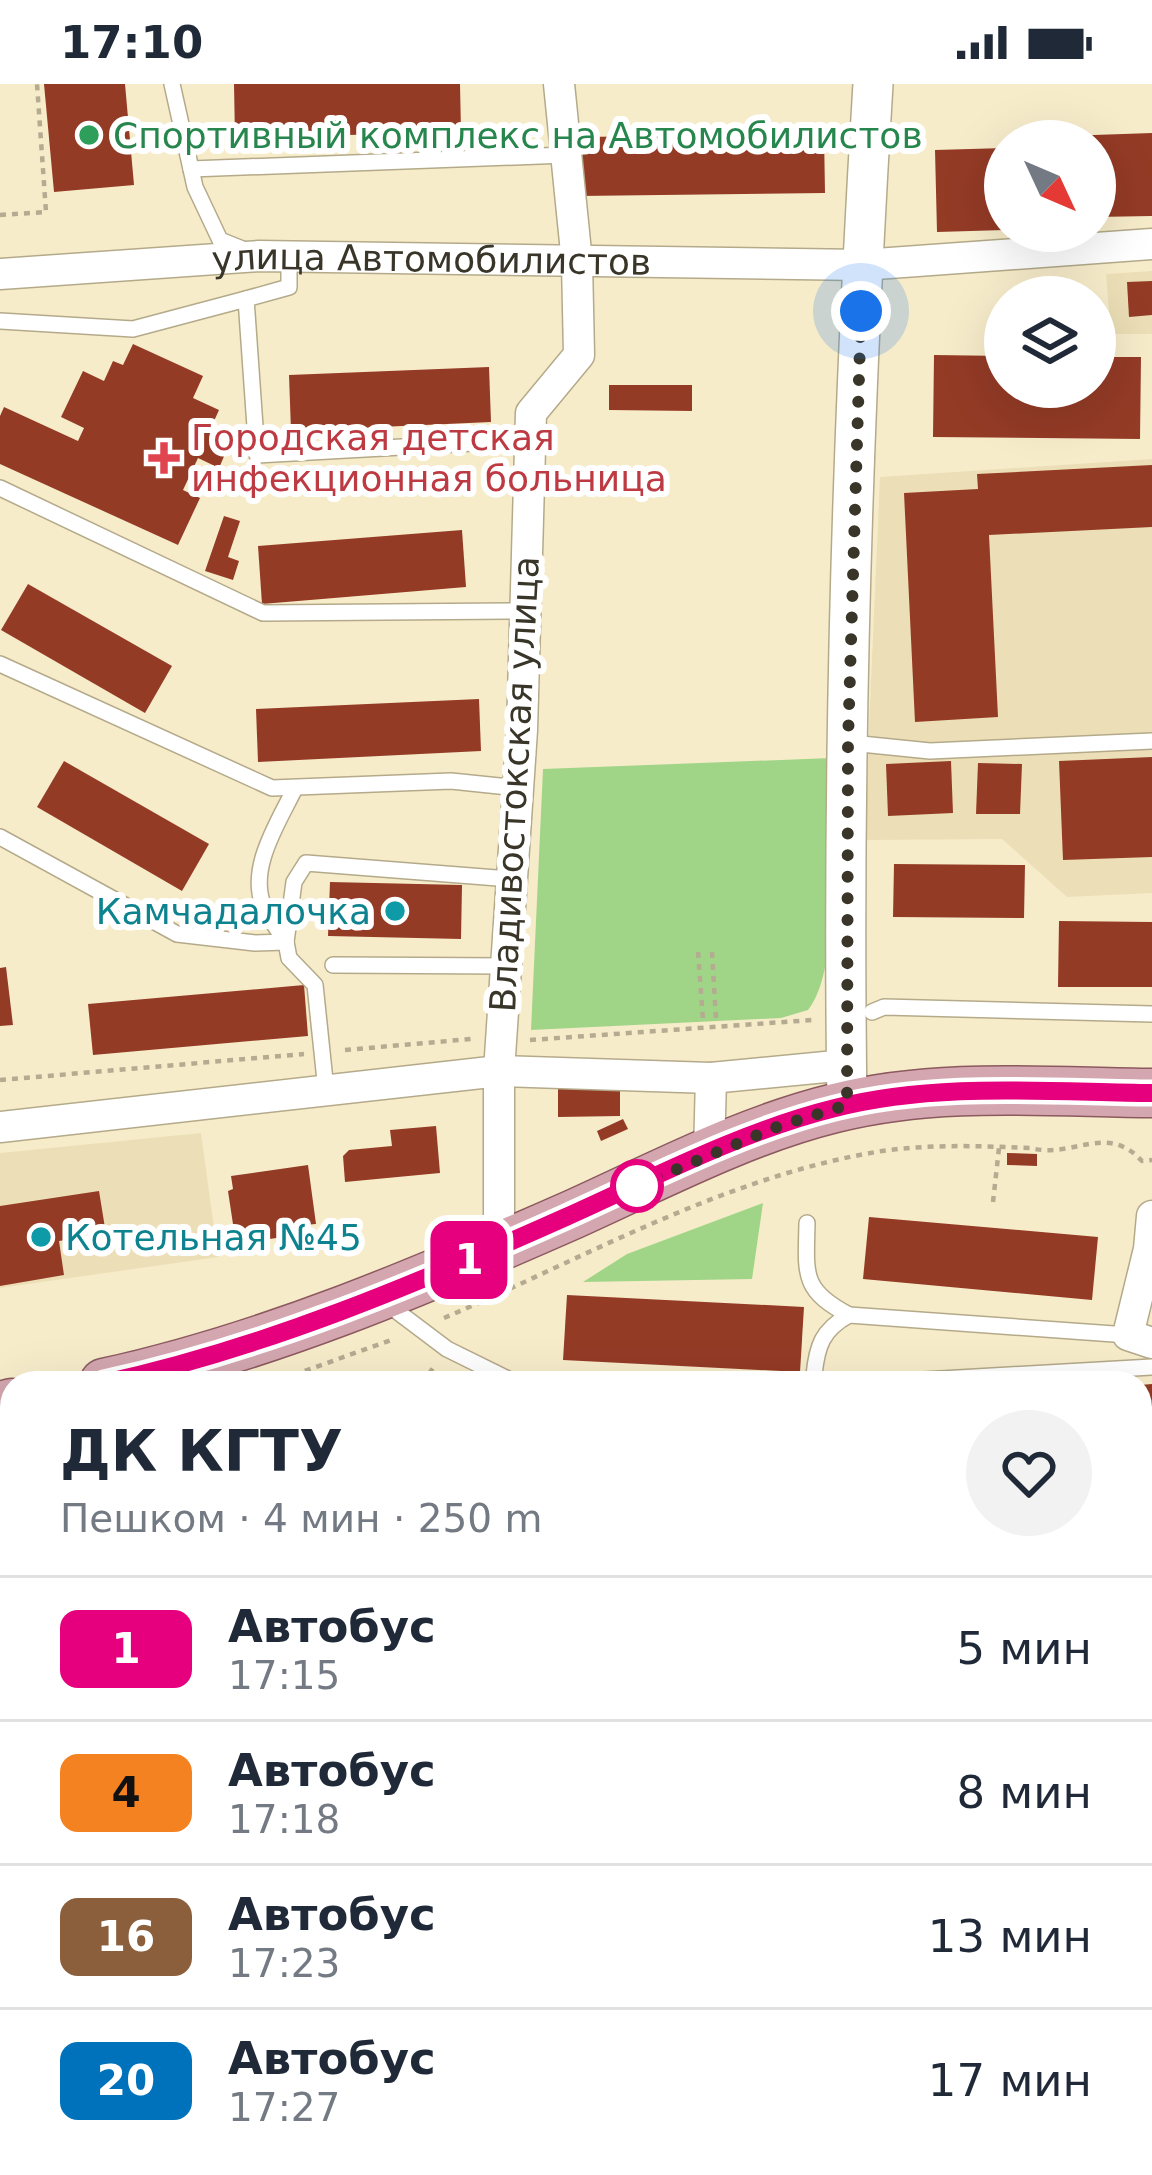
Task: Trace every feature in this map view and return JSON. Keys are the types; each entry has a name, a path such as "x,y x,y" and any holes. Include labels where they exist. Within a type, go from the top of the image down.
{"main road":[{"path":"147,1371 269,1337 379,1298 709,1154 847,1085 876,1099 957,1092 1152,1093"}],"street":[{"name":"Владивостокская улица","path":"499,1247 500,1071 518,788 531,413 579,355 577,262 559,84"},
{"path":"0,1127 500,1071 847,1085 848,742 862,265 873,84"},
{"name":"улица Автомобилистов","path":"0,274 274,256 862,265 1152,244"},
{"path":"709,1154 711,1078"},
{"path":"1140,1339 1152,1216"}],"lane":[{"path":"0,321 133,328 289,286 274,256 220,240 191,169 172,84"},
{"path":"191,169 566,154"},
{"path":"246,299 256,455 529,440"},
{"path":"0,488 263,613 524,611"},
{"path":"0,664 272,788 452,781 518,788"},
{"path":"848,742 930,751 1152,741"},
{"path":"286,941 262,905 259,878 267,845 294,790"},
{"path":"0,837 177,934 255,943 286,941"},
{"path":"326,1090 315,985 289,958 286,941 294,882 306,863 511,879"},
{"path":"333,965 505,966"},
{"path":"872,1012 884,1007 1152,1014"},
{"path":"807,1223 806,1269 819,1299 849,1315 1140,1339"},
{"path":"379,1298 487,1371"},
{"path":"815,1371 818,1345 832,1324 849,1315"},
{"path":"1082,1371 1152,1367"}],"path":[{"path":"0,215 46,212 37,84"},
{"path":"698,952 703,1020"},
{"path":"712,952 716,1019"},
{"path":"514,1040 806,1023 817,1017"},
{"path":"330,1052 479,1038"},
{"path":"0,1080 309,1053"},
{"path":"304,1371 420,1328 739,1188 833,1160 924,1146 1046,1152 1110,1141 1126,1144 1142,1161 1152,1160"},
{"path":"993,1202 999,1147"}],"shaded area":[{"path":"1152,271 1152,334 1116,334 1116,276 1106,274"},
{"path":"1152,459 1152,893 1067,897 1002,839 864,840 880,477"},
{"path":"201,1133 218,1257 0,1288 0,1153"}],"green space":[{"path":"831,758 831,926 819,989 808,1010 781,1018 531,1030 543,769"},
{"path":"763,1203 752,1279 583,1282 627,1254"}],"building":[{"name":"Спортивный комплекс на Автомобилистов","path":"44,84 125,84 134,185 54,192"},
{"path":"234,84 460,84 461,132 235,138"},
{"path":"1152,133 1152,216 1116,217 1116,134"},
{"path":"824,134 825,193 579,196 579,137"},
{"path":"984,149 984,231 937,232 935,150"},
{"path":"1152,281 1152,315 1129,317 1127,282"},
{"path":"133,344 203,376 193,398 219,410 210,430 231,440 219,468 198,458 183,490 200,498 178,545 0,464 4,407 78,441 84,428 61,417 83,371 104,381 113,361 123,365"},
{"path":"934,355 984,356 984,408 1116,408 1116,357 1141,357 1140,439 933,437"},
{"path":"489,367 491,422 291,431 289,375"},
{"path":"609,385 692,385 692,411 609,410"},
{"path":"1152,465 1152,527 989,535 998,717 915,722 904,493 978,489 977,474"},
{"path":"224,516 240,521 228,557 239,561 233,580 205,571"},
{"path":"462,530 466,587 262,604 258,546"},
{"path":"28,584 172,666 145,713 1,630"},
{"path":"479,699 481,751 258,762 256,709"},
{"path":"1152,757 1152,857 1063,860 1059,761"},
{"path":"64,761 209,844 182,891 37,807"},
{"path":"951,761 953,813 888,816 886,764"},
{"path":"978,763 1022,764 1020,814 976,814"},
{"path":"894,864 1025,865 1024,918 893,917"},
{"name":"Камчадалочка","path":"330,882 462,885 461,939 328,936"},
{"path":"1059,921 1152,922 1152,987 1058,987"},
{"path":"6,967 13,1025 0,1026 0,968"},
{"path":"304,985 308,1036 93,1055 88,1004"},
{"path":"558,1089 620,1089 620,1116 558,1117"},
{"path":"623,1119 628,1129 601,1141 597,1131"},
{"path":"436,1126 440,1173 345,1182 343,1156 349,1150 392,1146 390,1130"},
{"path":"1007,1153 1037,1154 1037,1166 1007,1165"},
{"path":"308,1165 316,1224 304,1225 304,1234 236,1244 228,1191 233,1189 231,1176"},
{"name":"Котельная №45","path":"99,1191 106,1234 59,1241 64,1275 0,1286 0,1206"},
{"path":"869,1217 1098,1237 1092,1300 863,1279"},
{"path":"567,1295 804,1307 800,1371 563,1360"}],"bus line":[{"name":"1","path":"154,1371 379,1298 709,1154 831,1108 957,1092 1152,1093"}],"place":[{"name":"Спортивный комплекс на Автомобилистов","path":"89,135"},
{"name":"Городская детская инфекционная больница","path":"164,458"},
{"name":"Камчадалочка","path":"395,911"},
{"name":"Котельная №45","path":"41,1237"}],"route":[{"path":"637,1186 779,1126 847,1105 848,742 861,311"}]}
